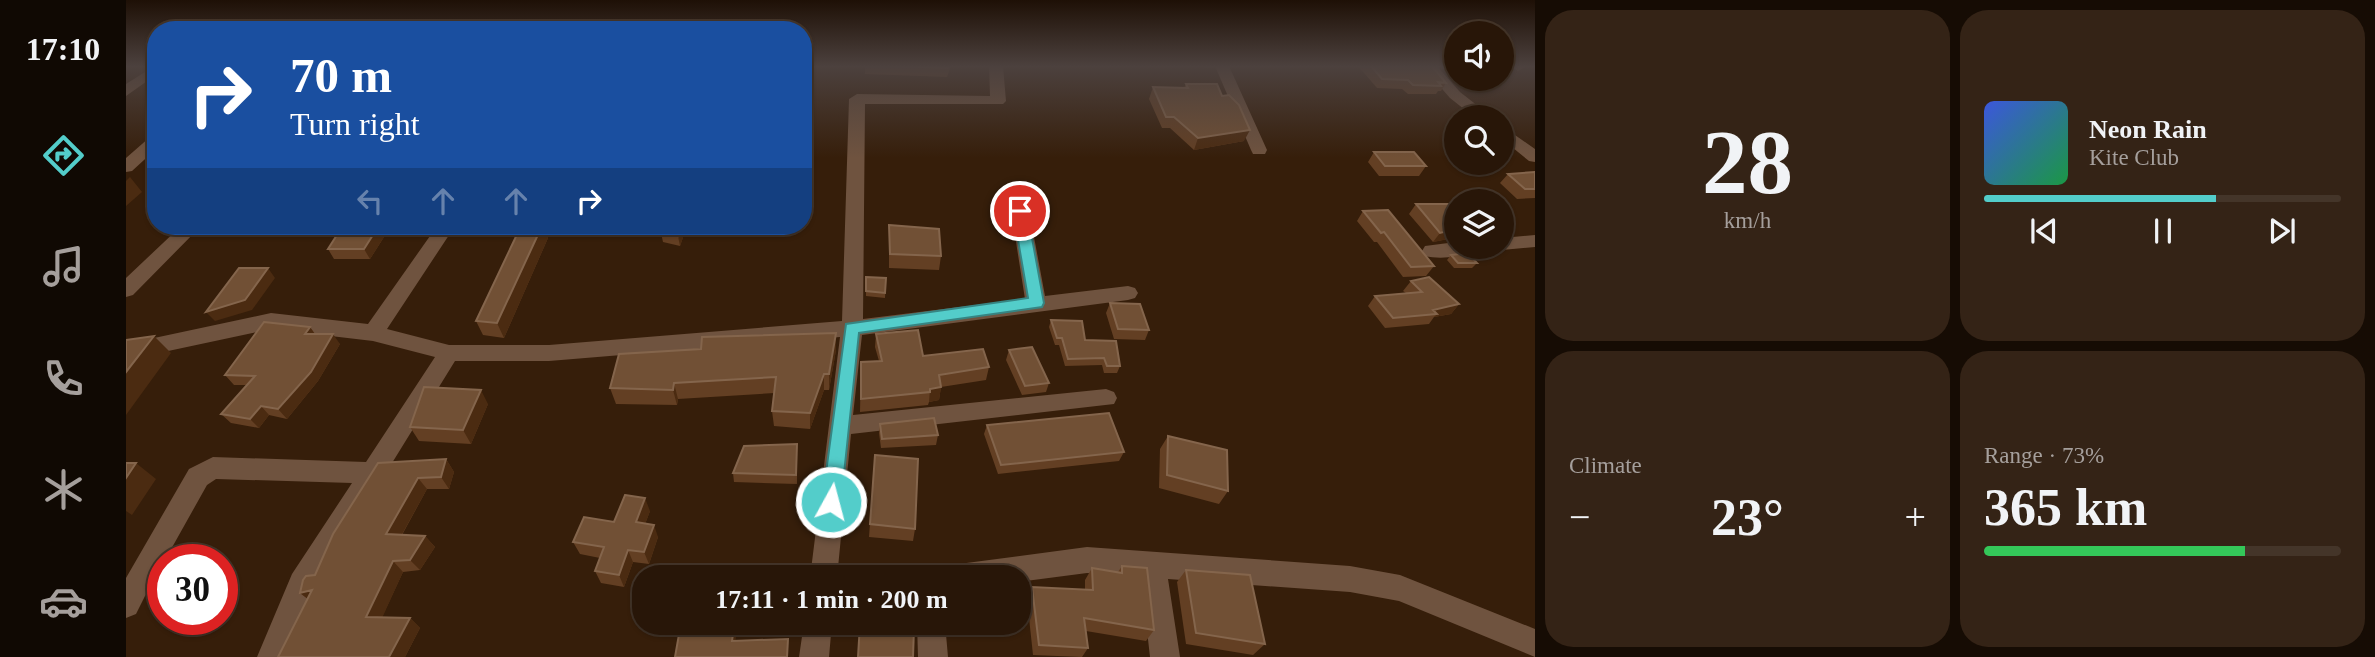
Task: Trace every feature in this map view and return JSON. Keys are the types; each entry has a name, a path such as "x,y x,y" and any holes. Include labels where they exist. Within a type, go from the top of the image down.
{"street":[{"path":"824,565 852,328 857,99 998,101 998,97"},
{"path":"1236,97 1259,150"},
{"path":"1514,140 1535,157"},
{"path":"126,167 147,148"},
{"path":"1020,211 1036,303"},
{"path":"126,290 183,235"},
{"path":"373,333 440,235"},
{"path":"1514,243 1535,241"},
{"path":"1432,251 1444,250"},
{"path":"126,352 271,321 373,333 449,353 550,353 852,328 1128,293"},
{"path":"272,657 302,583 449,353"},
{"path":"840,426 1106,398"},
{"path":"126,604 198,477 214,468 370,473"},
{"path":"1031,567 1087,560 1350,579 1400,588 1535,643"},
{"path":"1153,564 1165,657"},
{"path":"814,657 817,635"},
{"path":"932,635 933,657"}],"building":[{"path":"1157,97 1231,97 1239,105 1250,130 1198,138 1174,117 1166,117"},
{"path":"1374,152 1414,152 1426,166 1385,166"},
{"path":"1535,172 1535,189 1525,189 1509,175"},
{"path":"1416,204 1444,204 1444,232 1440,233"},
{"path":"1388,210 1434,266 1411,267 1384,232 1381,233 1363,211"},
{"path":"889,225 939,229 941,256 890,254"},
{"path":"337,235 373,235 364,249 328,249"},
{"path":"517,235 538,235 497,323 476,321"},
{"path":"1454,259 1473,259 1477,263 1458,263"},
{"path":"239,268 268,268 245,300 206,312"},
{"path":"866,277 886,278 885,293 866,291"},
{"path":"1429,277 1459,304 1433,310 1437,314 1393,318 1375,296 1422,292 1411,281"},
{"path":"1110,303 1140,304 1149,330 1118,329"},
{"path":"1051,320 1082,321 1085,340 1116,341 1120,366 1107,366 1104,358 1068,359 1062,338 1057,338"},
{"path":"264,322 310,327 305,334 333,334 311,372 278,409 261,406 250,419 221,414 255,376 225,375"},
{"path":"918,330 923,356 983,349 989,367 939,375 941,387 930,389 930,392 861,399 861,362 882,361 876,334"},
{"path":"836,333 829,374 824,374 810,413 772,411 776,377 674,383 673,390 610,388 619,354 701,349 702,337"},
{"path":"154,336 126,372 126,340"},
{"path":"1032,347 1049,383 1025,386 1009,350"},
{"path":"424,387 481,390 463,430 410,427"},
{"path":"1109,413 1124,452 1001,465 987,425"},
{"path":"934,418 938,435 882,439 880,424"},
{"path":"1168,436 1227,450 1228,491 1167,475"},
{"path":"797,444 796,475 733,473 744,446"},
{"path":"875,455 918,459 915,529 870,524"},
{"path":"446,459 441,477 418,478 386,534 425,536 410,560 393,561 366,617 410,618 389,657 278,657 312,590 300,593 303,580 306,576 315,575 333,534 378,463"},
{"path":"126,463 136,463 126,478"},
{"path":"625,495 645,498 636,522 654,525 644,552 628,550 619,575 595,571 604,547 573,542 584,517 614,522"},
{"path":"1122,566 1147,568 1154,630 1084,618 1088,648 1039,645 1032,587 1093,590 1092,568 1122,573"},
{"path":"1186,570 1250,575 1265,644 1196,633"},
{"path":"679,635 733,635 732,641 788,639 787,657 675,657"},
{"path":"859,635 914,635 913,657 858,657"}],"route":[{"path":"831,502 852,328 1036,303 1020,211"}]}
